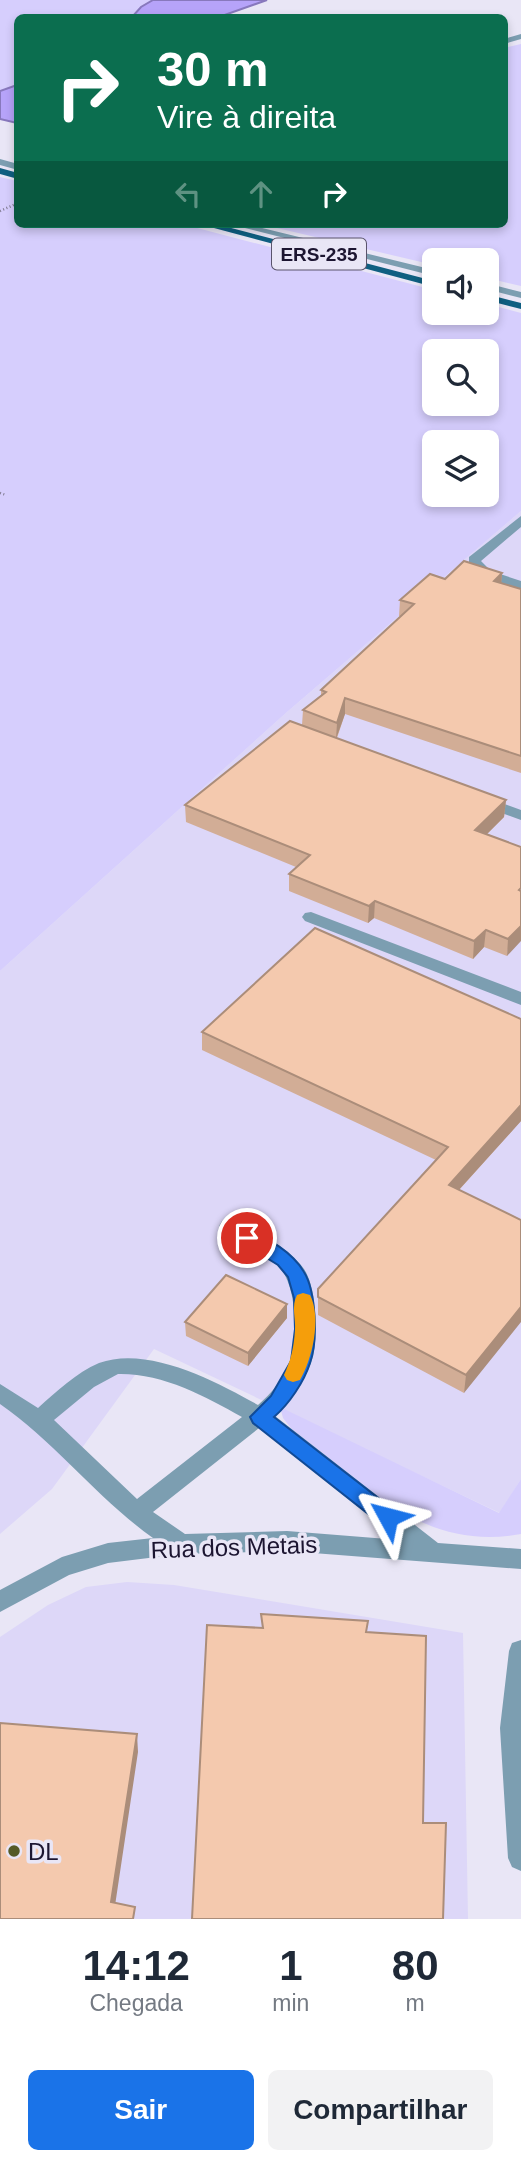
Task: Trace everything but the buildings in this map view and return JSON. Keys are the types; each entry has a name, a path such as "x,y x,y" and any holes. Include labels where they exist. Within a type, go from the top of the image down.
{"main road":[{"name":"ERS-235","path":"219,228 422,281"},
{"path":"499,300 521,306"}],"street":[{"path":"250,228 422,270"},
{"path":"499,289 521,295"},
{"path":"521,520 474,560 474,565 486,574 521,585"},
{"path":"471,797 521,815"},
{"path":"311,917 521,999"},
{"path":"136,1513 278,1401 301,1362 305,1329 303,1298 297,1275 285,1260 229,1226"},
{"path":"39,1420 90,1377 118,1366 146,1367 179,1377 260,1417 431,1551"},
{"path":"0,1393 39,1420 136,1513 181,1544"},
{"name":"Rua dos Metais","path":"0,1602 62,1567 108,1553 181,1544 287,1541 521,1559"},
{"path":"521,1651 512,1717 513,1772 521,1858"}],"path":[{"path":"0,493 6,495"}],"shaded area":[{"path":"0,0 153,0 135,14 14,14 14,86 0,91"},
{"path":"153,0 267,0 227,14 135,14"},
{"path":"521,44 521,286 499,281 499,248 422,248 422,262 277,228 508,228 508,47"},
{"path":"14,86 14,122 0,119 0,91"},
{"path":"0,177 14,180 14,228 197,228 422,287 422,325 499,325 499,307 521,313 521,511 287,712 0,971"},
{"path":"521,511 521,1479 500,1513 154,1349 52,1489 0,1534 0,971 287,712"},
{"path":"280,1407 499,1513 521,1479 521,1534 486,1537 455,1533 425,1524 398,1510 294,1432 283,1418"},
{"path":"127,1582 174,1585 463,1633 468,1919 0,1919 0,1637 48,1605 86,1587"}],"slow traffic":[{"path":"293,1375 301,1362 305,1329 303,1300"}],"place":[{"name":"DL","path":"14,1851"}],"route":[{"path":"247,1238 285,1260 297,1275 303,1298 305,1329 301,1362 278,1401 260,1417 388,1517"}]}
